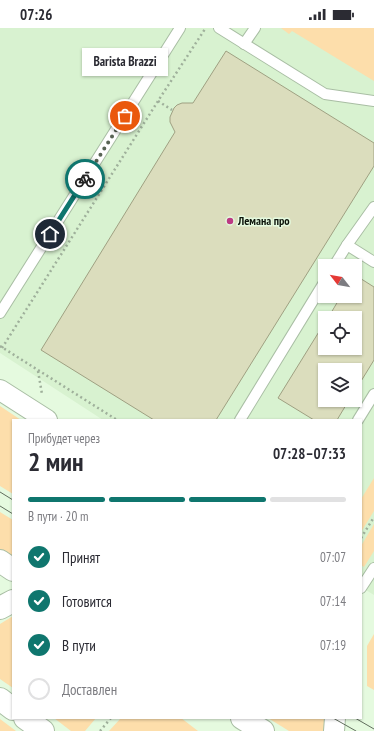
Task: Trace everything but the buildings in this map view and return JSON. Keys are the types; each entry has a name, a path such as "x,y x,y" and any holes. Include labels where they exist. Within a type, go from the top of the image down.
{"main road":[{"path":"0,562 12,569"},
{"path":"0,608 12,602"},
{"path":"0,699 12,708"},
{"path":"26,719 43,731"},
{"path":"244,719 263,731"}],"street":[{"path":"0,390 45,419"}],"lane":[{"path":"0,313 180,28"},
{"path":"219,28 324,94 374,101"},
{"path":"244,44 255,28"},
{"path":"338,259 374,207"},
{"path":"347,245 374,262"},
{"path":"241,419 318,292"},
{"path":"359,419 374,394"},
{"path":"362,586 374,568"},
{"path":"237,719 241,731"}],"path":[{"path":"115,419 1,347 205,28"},
{"path":"158,101 172,110"},
{"path":"362,536 374,517"},
{"path":"100,731 110,719"}],"shaded area":[{"path":"0,28 374,28 374,595 362,588 362,419 101,419 0,353"},
{"path":"281,28 374,28 374,81 292,31 289,34"},
{"path":"0,406 20,419 12,419 12,493 0,486"},
{"path":"374,478 374,511 362,530 362,497"},
{"path":"0,512 12,519 12,556 0,549"},
{"path":"374,524 374,551 364,567 362,566 362,544"},
{"path":"12,617 12,687 0,679 0,624"},
{"path":"374,634 374,690 367,686 367,646"},
{"path":"0,719 16,731 0,731"},
{"path":"55,719 95,719 85,731 71,731"},
{"path":"120,719 182,719 198,731 109,731"},
{"path":"270,719 325,720 324,731 289,731"}],"tram line":[{"path":"0,492 12,499"},
{"path":"0,506 12,513"},
{"path":"335,719 356,731"},
{"path":"357,719 374,729"}],"way so far":[{"path":"85,179 125,116"}],"place":[{"name":"Barista Brazzi","path":"125,116"},
{"name":"Лемана про","path":"230,221"}],"route":[{"path":"50,234 85,179"}]}
